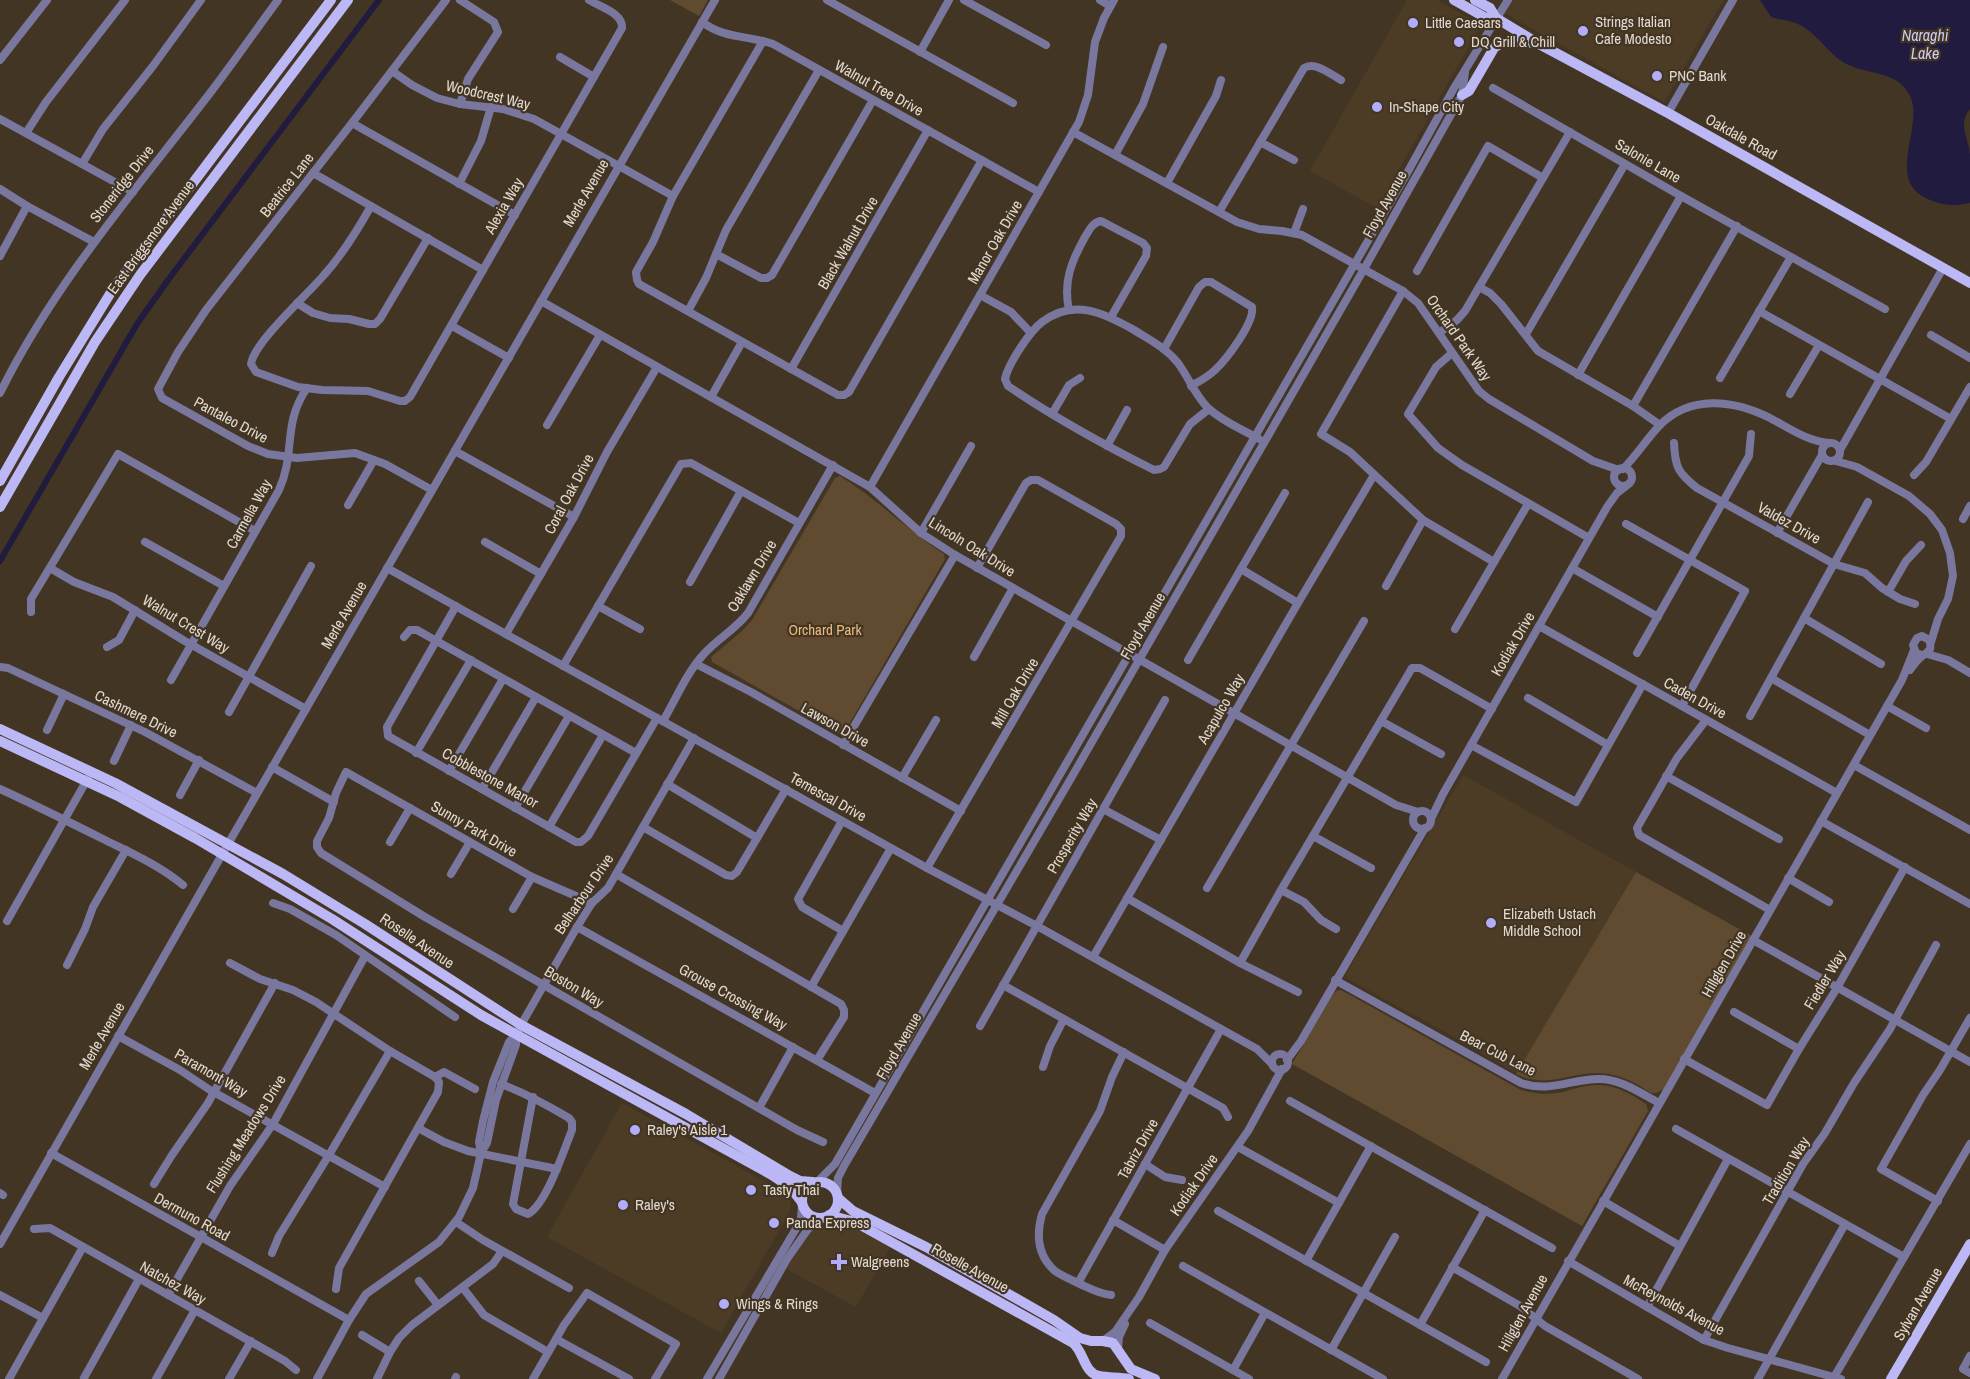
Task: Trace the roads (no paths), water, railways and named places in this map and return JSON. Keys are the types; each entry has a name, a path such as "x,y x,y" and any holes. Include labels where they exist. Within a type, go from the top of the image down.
{"main road":[{"name":"East Briggsmore Avenue","path":"0,481 59,377 114,289 331,0"},
{"name":"East Briggsmore Avenue","path":"0,507 90,350 140,275 348,0"},
{"name":"Oakdale Road","path":"1454,0 1486,18 1496,18"},
{"name":"Oakdale Road","path":"1475,0 1490,8 1496,18 1539,44 1668,113 1970,283"},
{"path":"1462,95 1469,91 1494,48 1500,43 1511,41 1539,44"},
{"name":"Roselle Avenue","path":"0,729 89,776"},
{"name":"Roselle Avenue","path":"0,741 166,809 225,848 283,874 333,904 519,1030 764,1170 790,1187 802,1204"},
{"name":"Roselle Avenue","path":"519,1030 686,1114 790,1176 800,1181 816,1182"},
{"path":"816,1182 831,1185 837,1195 836,1208 826,1217 809,1215 802,1204 804,1190 816,1182"},
{"name":"Roselle Avenue","path":"837,1195 853,1211 926,1247 1054,1320 1080,1338 1101,1341"},
{"name":"Roselle Avenue","path":"826,1217 855,1222 1073,1343 1080,1350 1088,1370"},
{"name":"Sylvan Avenue","path":"1891,1379 1970,1244"},
{"path":"1129,1379 1095,1375 1088,1370 1088,1350 1101,1341 1113,1343 1134,1371 1155,1379"},
{"path":"1104,1377 1115,1372 1119,1367 1119,1351"}],"street":[{"path":"0,60 47,0"},
{"path":"26,133 46,102 125,0"},
{"path":"82,164 103,129 201,0"},
{"name":"Stoneridge Drive","path":"0,393 55,298 94,242 201,105 278,0"},
{"name":"Beatrice Lane","path":"158,393 159,386 178,352 206,309 446,0"},
{"path":"460,0 495,22 498,28 497,35 468,79 460,104"},
{"name":"Alexia Way","path":"307,388 368,391 400,401 405,401 410,397 621,28 622,22 618,17 589,0"},
{"name":"Merle Avenue","path":"0,1242 715,0"},
{"path":"827,0 1013,103"},
{"path":"920,52 949,0"},
{"path":"964,0 1046,45"},
{"path":"1100,0 1112,3"},
{"name":"Floyd Avenue","path":"816,1182 835,1164 1355,264 1454,88 1508,0"},
{"path":"1668,113 1733,0"},
{"name":"Manor Oak Drive","path":"870,487 1085,108 1095,42 1112,3"},
{"name":"Walnut Tree Drive","path":"702,21 725,34 773,44 1039,192"},
{"path":"763,41 673,196 653,242 636,272 636,277 639,284 790,369 838,395 849,392 982,160"},
{"path":"1115,155 1143,104 1163,47"},
{"path":"560,57 594,77"},
{"path":"1219,212 1304,68 1309,65 1315,66 1341,80"},
{"name":"Floyd Avenue","path":"837,1195 838,1178 844,1166 1364,269 1462,95 1466,69"},
{"name":"Woodcrest Way","path":"392,70 423,92 437,98 460,104 492,107 534,119 673,196"},
{"path":"688,311 706,278 726,230 819,70"},
{"path":"1167,183 1216,96 1221,80"},
{"name":"Salonie Lane","path":"1493,88 1885,309"},
{"path":"716,254 761,278 772,275 873,100"},
{"path":"459,184 481,141 492,107"},
{"path":"0,119 133,192"},
{"path":"352,123 515,215"},
{"name":"Black Walnut Drive","path":"790,369 928,130"},
{"name":"Orchard Park Way","path":"1073,132 1248,226 1294,233 1310,239 1403,291 1418,303 1479,391 1593,461 1615,481"},
{"path":"1439,333 1457,320 1479,287 1570,132"},
{"path":"1260,142 1294,160"},
{"path":"1417,271 1488,146 1543,178"},
{"path":"1526,334 1625,164"},
{"path":"313,173 483,270"},
{"path":"0,189 94,242"},
{"path":"1578,375 1681,196"},
{"path":"0,256 27,206"},
{"path":"307,388 269,378 256,372 251,366 251,360 297,303 336,261 371,206"},
{"path":"1294,233 1304,209"},
{"path":"1069,310 1066,291 1070,268 1092,225 1098,221 1104,221 1143,243 1146,248 1146,256 1111,317"},
{"path":"1634,406 1737,226"},
{"path":"297,303 322,316 375,324 428,238"},
{"path":"1720,378 1791,256"},
{"path":"1777,533 1811,476 1832,455 1853,427 1943,268"},
{"path":"1164,349 1198,287 1204,282 1211,282 1249,304 1252,316 1224,362 1191,386"},
{"path":"1479,287 1490,293 1501,304 1538,351 1634,406 1660,425"},
{"path":"1403,291 1321,434 1350,452 1423,520 1494,562"},
{"path":"980,295 1018,318 1031,333"},
{"name":"Lincoln Oak Drive","path":"541,301 870,487 921,532 976,568 1396,805 1420,812"},
{"path":"1209,409 1190,424 1164,467 1154,470 1107,446 1008,386 1005,375 1031,333 1052,316 1069,310 1093,310 1111,317 1164,349 1178,364 1209,409 1225,421 1264,442"},
{"path":"1759,311 1951,419"},
{"path":"452,326 509,358"},
{"path":"547,425 600,335"},
{"path":"1931,335 1970,358"},
{"path":"711,397 742,342"},
{"path":"1790,394 1819,345"},
{"path":"1452,353 1436,367 1408,414 1438,448 1462,465 1589,538"},
{"name":"Coral Oak Drive","path":"506,634 657,367"},
{"path":"1052,414 1069,385 1080,378"},
{"path":"1914,475 1926,462 1970,387"},
{"name":"Carmella Way","path":"171,680 279,490 288,458 293,414 307,388"},
{"name":"Pantaleo Drive","path":"158,393 162,398 248,446 268,454 288,458 355,453 374,460 432,490"},
{"path":"1642,446 1631,482 1626,486 1620,486 1615,481 1615,473 1668,418 1689,408 1727,403 1758,412 1805,437 1832,455"},
{"path":"1107,446 1127,410"},
{"path":"1832,455 1824,446 1853,427"},
{"path":"1637,653 1749,456 1751,434"},
{"path":"1805,437 1837,445 1832,455"},
{"name":"Valdez Drive","path":"1674,443 1675,463 1684,478 1697,488 1834,564 1864,573 1888,592 1915,604"},
{"path":"921,532 971,446"},
{"path":"455,451 574,517"},
{"path":"31,612 32,599 118,454 255,531"},
{"name":"Hillglen Drive","path":"1568,1261 1902,680 1921,653 1930,650 1938,619 1948,599 1953,576 1950,553 1942,530 1930,514 1917,501 1832,455"},
{"path":"348,505 374,460"},
{"name":"Orchard Park Way","path":"1593,461 1621,469"},
{"path":"564,666 679,467 684,463 691,464 799,524"},
{"name":"Oaklawn Drive","path":"660,719 703,654 735,628 748,613 833,465"},
{"path":"1621,469 1628,470 1632,474"},
{"name":"Acapulco Way","path":"1093,957 1374,476"},
{"name":"Mill Oak Drive","path":"927,868 1121,536 1121,530 1116,524 1038,480 1031,480 1026,483 976,568"},
{"name":"Kodiak Drive","path":"1607,507 1615,481"},
{"name":"Kodiak Drive","path":"1431,819 1443,794 1607,507 1617,493 1626,486"},
{"path":"690,582 741,491"},
{"path":"1188,660 1285,493"},
{"path":"1750,716 1868,502"},
{"path":"1455,629 1528,504"},
{"path":"1963,519 1970,506"},
{"path":"1386,586 1423,520"},
{"path":"1626,524 1746,591 1682,706"},
{"path":"145,542 224,586"},
{"path":"485,542 541,574"},
{"path":"1888,592 1906,561 1921,545"},
{"path":"843,745 955,555"},
{"path":"229,712 311,566"},
{"name":"Walnut Crest Way","path":"50,568 74,582 104,593 135,610 306,709"},
{"name":"Temescal Drive","path":"387,568 927,868 1093,957 1278,1062"},
{"path":"1572,568 1658,617"},
{"path":"1241,569 1298,603"},
{"path":"974,657 1013,588"},
{"name":"Cobblestone Manor","path":"456,606 387,727 387,733 390,738 416,753 576,842 585,840 636,753 660,719"},
{"path":"598,606 640,629"},
{"path":"107,647 119,640 135,610"},
{"path":"1804,618 1881,664"},
{"name":"Hillglen Drive","path":"1921,653 1913,645 1915,640 1938,619"},
{"path":"1207,888 1364,621"},
{"name":"Caden Drive","path":"1539,626 1837,793"},
{"path":"404,637 407,632 414,630 636,753"},
{"path":"1922,636 1927,638 1948,660 1970,673"},
{"path":"1921,653 1948,660"},
{"path":"416,753 471,660"},
{"name":"Lawson Drive","path":"696,664 751,692 961,811"},
{"name":"Cashmere Drive","path":"0,667 8,668 131,725 257,793"},
{"path":"1240,963 1412,668 1420,668 1492,709"},
{"path":"1771,678 1870,735"},
{"path":"449,771 503,679"},
{"path":"1471,745 1576,802 1643,684"},
{"path":"47,730 64,694"},
{"path":"482,789 536,697"},
{"path":"1528,698 1608,745"},
{"name":"Prosperity Way","path":"980,1026 1165,700"},
{"path":"1887,706 1926,728"},
{"path":"515,808 569,716"},
{"path":"902,778 936,720"},
{"path":"1706,720 1666,776 1637,828 1638,835 1770,910"},
{"path":"1382,721 1441,754"},
{"path":"114,761 131,725"},
{"path":"549,827 603,735"},
{"name":"Belharbour Drive","path":"481,1153 479,1142 493,1082 509,1041 519,1030 543,984 592,903 608,888 694,738"},
{"path":"180,795 199,760"},
{"path":"1854,765 1970,830"},
{"path":"272,767 334,802"},
{"name":"Sunny Park Drive","path":"334,802 346,772 532,877 592,903"},
{"path":"7,921 89,776"},
{"path":"1666,776 1779,839"},
{"path":"667,784 757,838"},
{"path":"643,827 726,875 732,876 737,872 786,789"},
{"path":"1,792 126,850 168,873 183,885"},
{"name":"Kodiak Drive","path":"1420,812 1443,794"},
{"name":"Boston Way","path":"334,802 329,818 317,841 317,847 321,853 425,918 797,1130 823,1142"},
{"name":"Lincoln Oak Drive","path":"1396,805 1414,823"},
{"path":"390,842 410,808"},
{"path":"1103,809 1161,840"},
{"path":"1420,812 1429,814 1431,819 1430,824 1425,828 1419,828 1414,823 1414,816 1420,812"},
{"path":"842,820 798,895 798,901 802,907 843,931"},
{"path":"1821,821 1970,904"},
{"name":"Kodiak Drive","path":"1410,852 1414,823"},
{"name":"Kodiak Drive","path":"1119,1351 1119,1337 1165,1250 1238,1147 1271,1088 1278,1062 1304,1033 1425,828"},
{"path":"1313,836 1371,868"},
{"path":"451,874 470,842"},
{"path":"811,987 891,848"},
{"path":"67,964 85,929 93,907 126,850"},
{"name":"Fiedler Way","path":"1684,1059 1767,1105 1837,988 1905,867"},
{"path":"616,874 841,1004 844,1017 817,1060"},
{"path":"513,909 532,877"},
{"path":"1788,878 1829,902"},
{"path":"1281,890 1304,902 1321,920 1336,929"},
{"path":"1127,898 1240,963 1298,992"},
{"path":"273,903 290,909 336,935 455,1017"},
{"name":"Grouse Crossing Way","path":"577,927 875,1093"},
{"path":"1753,940 1970,1062"},
{"name":"Tradition Way","path":"1704,1340 1803,1164 1826,1133 1854,1083 1890,1029 1936,945"},
{"name":"Flushing Meadows Drive","path":"168,1295 230,1186 273,1124 365,956"},
{"path":"230,963 260,979 305,996 435,1077 439,1082 438,1092 339,1268 336,1289"},
{"name":"Bear Cub Lane","path":"1335,980 1521,1083 1546,1088 1591,1079 1607,1080 1623,1084 1659,1103"},
{"path":"154,1184 214,1092 275,983"},
{"path":"1003,985 1223,1108 1228,1117"},
{"path":"1734,1012 1799,1049"},
{"path":"1938,1201 1881,1169 1970,1018"},
{"path":"1043,1067 1050,1046 1064,1019"},
{"name":"Tabriz Drive","path":"1078,1283 1221,1029"},
{"name":"Belharbour Drive","path":"317,1379 366,1294 429,1249 456,1222 473,1188 481,1153 487,1143 494,1108 519,1030"},
{"name":"Paramont Way","path":"118,1036 385,1187"},
{"path":"759,1108 793,1047"},
{"path":"272,1252 279,1236 330,1155 390,1051"},
{"path":"1111,1295 1102,1294 1055,1271 1046,1259 1037,1231 1042,1214 1100,1111 1124,1052"},
{"path":"435,1077 444,1072 475,1089"},
{"path":"501,1084 533,1097 572,1120 572,1130 557,1169 535,1210 528,1214 516,1209 513,1204 533,1097"},
{"path":"1290,1101 1552,1248"},
{"path":"418,1128 457,1147 520,1163 557,1169"},
{"path":"1676,1129 1904,1257"},
{"path":"1837,1378 1970,1144"},
{"path":"1306,1261 1371,1146"},
{"path":"1238,1147 1339,1203"},
{"name":"Dermuno Road","path":"51,1153 350,1320"},
{"path":"1647,1307 1728,1160"},
{"path":"1145,1164 1165,1177 1182,1180"},
{"path":"1603,1201 1680,1246"},
{"path":"707,1379 799,1222 802,1204"},
{"path":"1420,1325 1485,1210"},
{"path":"1218,1211 1486,1362"},
{"path":"717,1379 804,1233 826,1217"},
{"path":"1113,1220 1165,1250"},
{"path":"456,1222 502,1251 569,1288"},
{"path":"1758,1379 1845,1224"},
{"name":"Natchez Way","path":"34,1229 50,1228 285,1360 296,1370"},
{"path":"1331,1350 1395,1237"},
{"path":"9,1379 83,1248"},
{"path":"377,1379 399,1338 412,1325 493,1264 502,1251"},
{"name":"McReynolds Avenue","path":"1568,1261 1704,1340 1837,1378"},
{"name":"Hillglen Avenue","path":"1502,1379 1568,1261"},
{"path":"762,1303 757,1300 775,1270 774,1264"},
{"path":"1182,1266 1331,1350 1371,1376 1383,1379"},
{"path":"1452,1268 1520,1306 1545,1326 1638,1379"},
{"path":"84,1378 139,1279"},
{"path":"419,1281 438,1305"},
{"path":"463,1288 484,1315 548,1352"},
{"path":"533,1379 587,1293 676,1344 655,1379"},
{"path":"0,1295 43,1318"},
{"name":"Kodiak Drive","path":"1101,1341 1115,1332 1139,1297"},
{"path":"156,1379 195,1310"},
{"path":"1233,1370 1265,1313"},
{"path":"1150,1323 1249,1379"},
{"path":"717,1379 740,1335 734,1332"},
{"path":"362,1335 390,1352"},
{"path":"556,1339 629,1379"},
{"path":"229,1379 251,1341"},
{"path":"1970,1356 1963,1369 1970,1373"}],"water":[{"name":"Naraghi Lake","path":"1760,0 1970,0 1970,109 1964,126 1970,155 1970,203 1950,205 1935,202 1916,192 1909,180 1907,167 1913,108 1910,96 1904,87 1889,77 1843,62 1802,26 1771,17"}],"waterway":[{"path":"0,561 137,324 379,0"}],"place":[{"name":"Little Caesars","path":"1413,23"},
{"name":"Strings Italian Cafe Modesto","path":"1583,31"},
{"name":"DQ Grill & Chill","path":"1459,42"},
{"name":"PNC Bank","path":"1657,76"},
{"name":"In-Shape City","path":"1377,107"},
{"name":"Elizabeth Ustach Middle School","path":"1491,923"},
{"name":"Raley's Aisle 1","path":"635,1130"},
{"name":"Tasty Thai","path":"751,1190"},
{"name":"Raley's","path":"623,1205"},
{"name":"Panda Express","path":"774,1223"},
{"name":"Walgreens","path":"839,1262"},
{"name":"Wings & Rings","path":"724,1304"}],"park label":[{"name":"Orchard Park","path":"825,630"}]}
